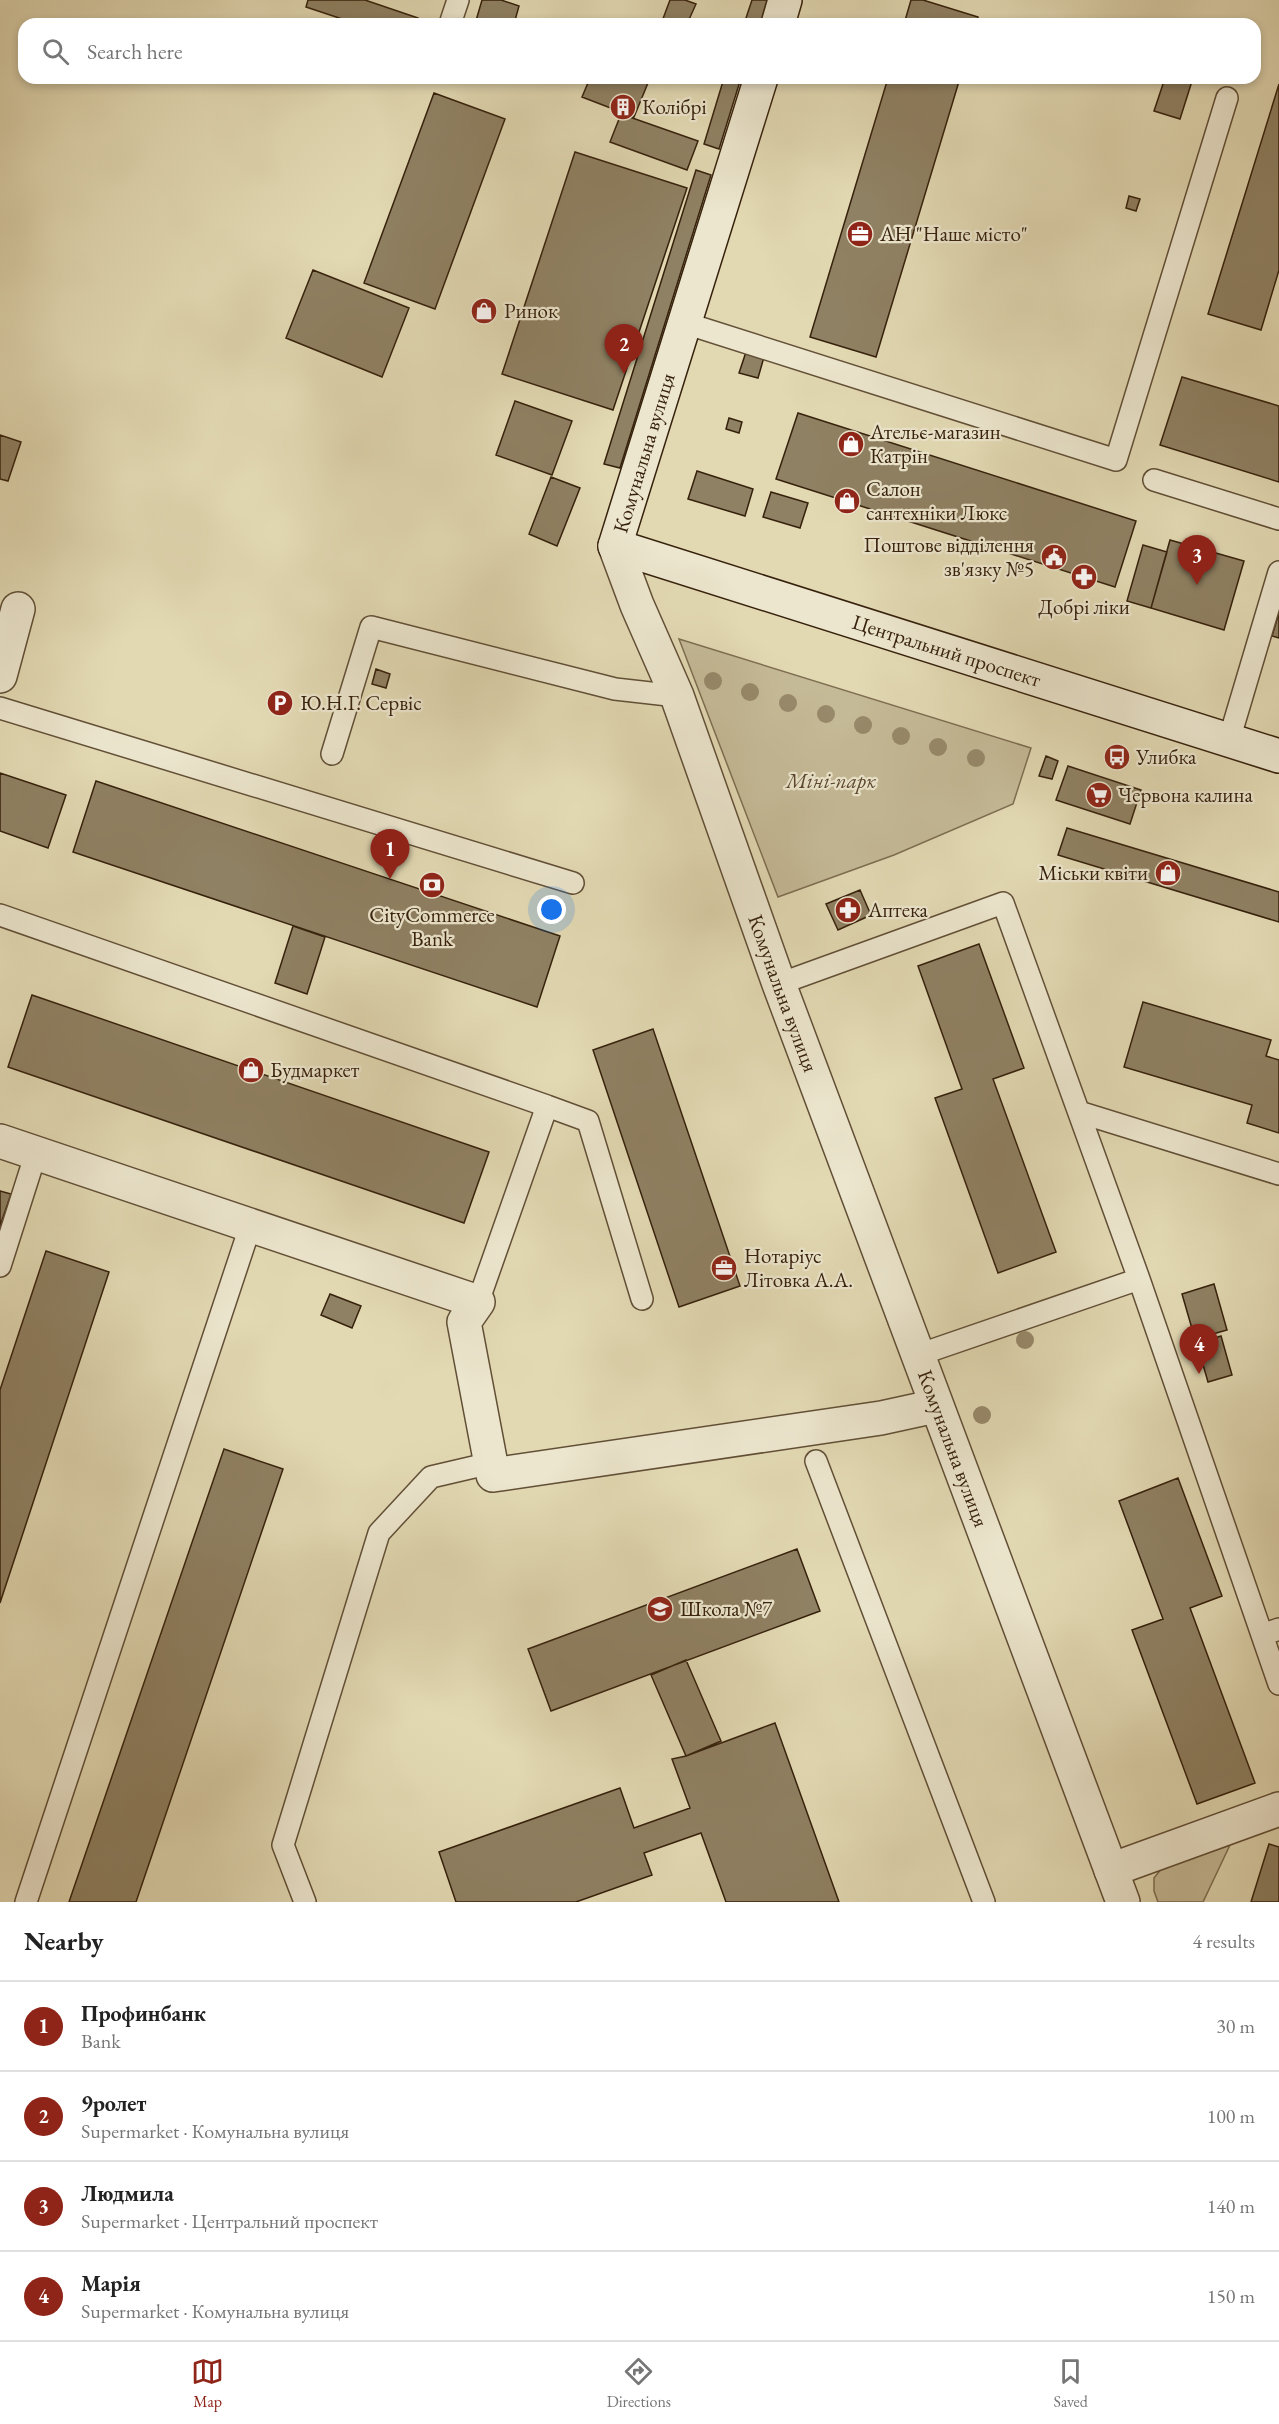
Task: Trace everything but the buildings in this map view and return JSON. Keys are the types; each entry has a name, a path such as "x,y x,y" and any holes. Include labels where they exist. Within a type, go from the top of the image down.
{"street":[{"path":"780,18 785,0"},
{"name":"Комунальна вулиця","path":"759,84 615,546 637,605 677,696 779,984 1123,1902"},
{"name":"Центральний проспект","path":"615,546 1279,756"},
{"path":"0,676 18,609"},
{"path":"0,1141 478,1302 464,1322 493,1475 870,1419 936,1406"},
{"path":"1111,1870 1279,1809"}],"lane":[{"path":"452,18 458,0"},
{"path":"685,323 1116,460 1227,98"},
{"path":"1154,480 1279,519"},
{"path":"1229,740 1279,572"},
{"path":"332,754 371,627 615,689 677,696"},
{"path":"0,708 573,883"},
{"path":"779,984 1003,903 1139,1279 1271,1632 1279,1684"},
{"path":"0,915 588,1121 642,1299"},
{"path":"478,1302 547,1106"},
{"path":"1079,1113 1279,1174"},
{"path":"0,1266 36,1153"},
{"path":"26,1902 251,1224"},
{"path":"918,1355 1139,1279"},
{"path":"816,1461 984,1902"},
{"path":"305,1902 283,1845 379,1533 431,1477 491,1463"}],"green space":[{"name":"Міні-парк","path":"679,639 1031,748 1013,804 894,855 778,897"},
{"path":"1230,1845 1203,1902 1158,1902 1154,1891 1154,1878 1162,1868"}],"place":[{"name":"Колібрі","path":"623,107"},
{"name":"АН \"Наше місто\"","path":"860,234"},
{"name":"Ринок","path":"484,311"},
{"name":"9ролет","path":"624,374"},
{"name":"Ательє-магазин Катрін","path":"851,444"},
{"name":"Салон сантехніки Люкс","path":"847,501"},
{"name":"Поштове відділення зв'язку №5","path":"1054,557"},
{"name":"Добрі ліки","path":"1084,577"},
{"name":"Людмила","path":"1197,585"},
{"name":"Ю.Н.Г. Сервіс","path":"280,703"},
{"name":"Улибка","path":"1117,757"},
{"name":"Червона калина","path":"1099,795"},
{"name":"Міськи квіти","path":"1168,873"},
{"name":"Профинбанк","path":"390,879"},
{"name":"CityCommerce Bank","path":"432,885"},
{"name":"Аптека","path":"848,910"},
{"name":"Будмаркет","path":"251,1070"},
{"name":"Нотаріус Літовка А.А.","path":"724,1268"},
{"name":"Марія","path":"1199,1374"},
{"name":"Школа №7","path":"660,1609"}]}
